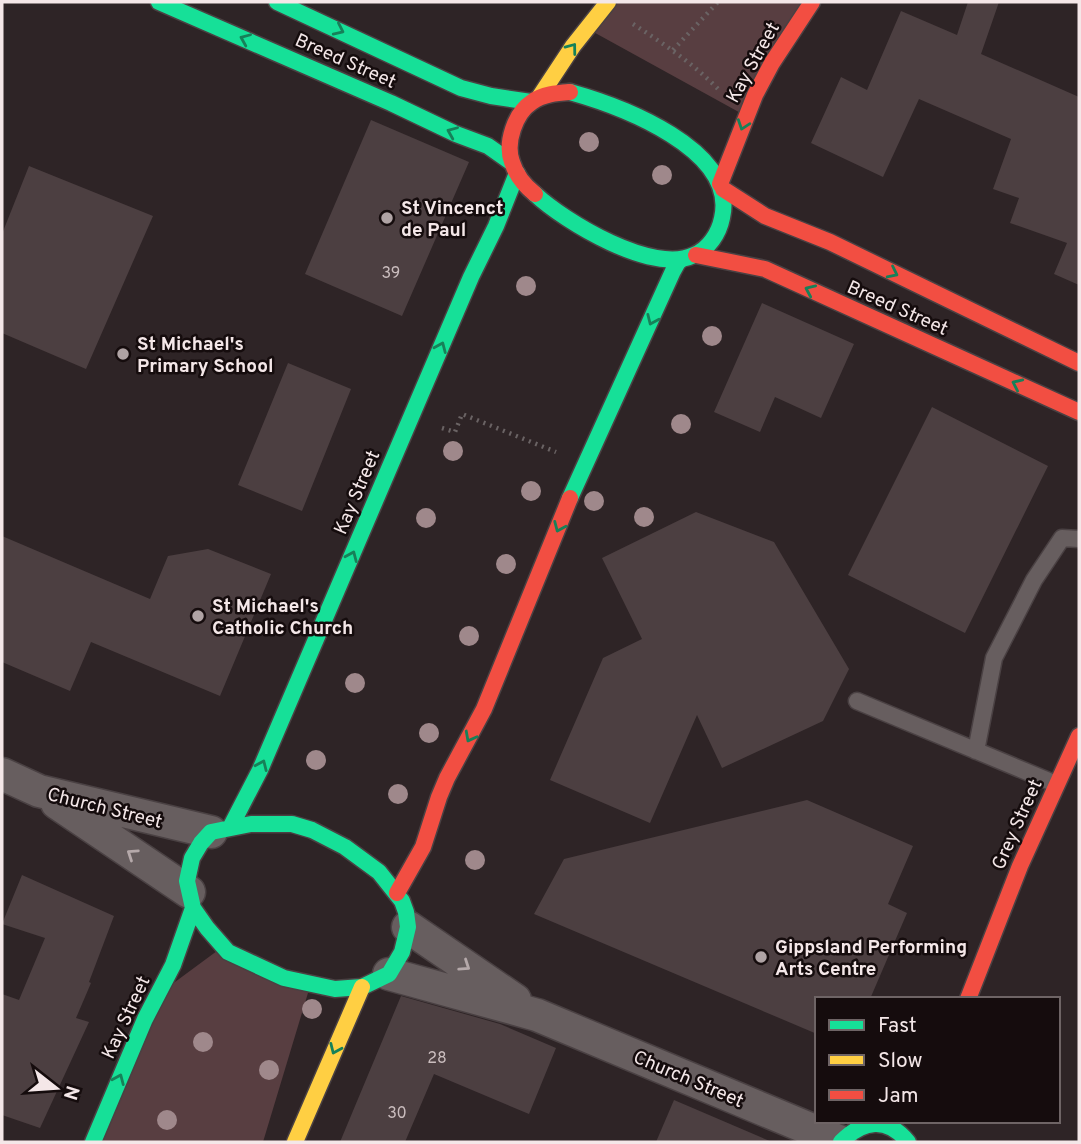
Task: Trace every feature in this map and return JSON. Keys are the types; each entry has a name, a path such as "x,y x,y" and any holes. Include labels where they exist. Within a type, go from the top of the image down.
{"street":[{"name":"Breed Street","path":"159,2 488,146 514,168"},
{"name":"Breed Street","path":"276,2 461,88 491,96 536,99"},
{"name":"Kay Street","path":"722,187 755,95 772,63 812,2"},
{"path":"606,4 536,99 524,108 511,141 510,152 514,168 533,193 582,228 609,242 636,252 666,258 689,257"},
{"path":"397,893 423,847 447,778 484,709 566,509 673,271 705,248 714,237 722,222 725,205 722,187 705,162 665,132 600,101 570,92 554,93 536,99"},
{"name":"Kay Street","path":"221,829 260,771 471,277 502,215 514,168"},
{"name":"Breed Street","path":"722,187 765,216 830,242 1079,363"},
{"name":"Breed Street","path":"689,257 736,262 765,269 1079,412"},
{"name":"Grey Street","path":"969,997 992,931 1079,736"},
{"name":"Church Street","path":"2,774 39,791 221,829"},
{"path":"39,791 191,900"},
{"path":"295,1142 376,980 402,952 408,927 406,912 397,893 379,872 362,858 312,830 292,824 251,824 221,829 201,843 192,858 187,881 191,900 206,928 228,952 284,978 335,989 376,980"},
{"name":"Kay Street","path":"93,1142 145,1019 173,965 191,900"},
{"name":"Church Street","path":"408,927 537,1015"},
{"name":"Grey Street","path":"956,997 992,931"},
{"name":"Church Street","path":"376,980 537,1015 841,1142"},
{"path":"841,1142 855,1129 872,1123"},
{"path":"885,1123 905,1137 914,1139"}],"lane":[{"path":"976,751 995,658 1034,580 1062,538 1079,539"},
{"path":"857,701 1056,784"}],"path":[{"path":"673,50 719,2"},
{"path":"606,4 706,76 746,116"},
{"path":"411,417 455,432 462,414 586,466"}],"shaded area":[{"path":"608,2 815,2 746,116 588,29"},
{"path":"221,948 311,983 263,1142 93,1142 156,996"}],"building":[{"path":"968,2 999,2 981,54 1079,97 1079,285 1054,274 1067,243 1010,223 1019,198 993,189 1011,139 919,99 883,177 811,143 841,77 867,90 901,11 957,35"},
{"name":"St Vincenct de Paul","path":"371,120 469,162 402,316 305,274"},
{"path":"29,166 153,216 86,369 2,333 2,234"},
{"path":"762,303 854,344 821,418 775,397 760,432 714,412"},
{"path":"288,363 351,389 302,511 238,485"},
{"path":"932,407 1048,466 965,633 848,575"},
{"path":"696,512 774,542 849,669 823,721 722,768 697,715 650,823 550,780 603,658 642,639 602,558"},
{"path":"2,536 150,599 168,556 208,549 271,574 220,696 91,642 70,691 2,662"},
{"name":"Gippsland Performing Arts Centre","path":"807,800 913,846 888,904 907,913 871,997 815,997 815,1033 534,914 564,859"},
{"path":"22,875 114,916 76,1018 89,1022 40,1128 2,1115 2,994 19,1000 45,938 2,924"},
{"path":"401,996 500,1024 556,1048 529,1114 434,1074 405,1142 340,1142"},
{"path":"674,1100 772,1142 656,1142"}],"traffic: fast":[{"path":"159,2 488,146 512,163"},
{"path":"277,2 461,88 531,102"},
{"path":"535,194 567,218 610,243 656,258 677,259 694,255 712,240 721,224 722,193 712,171 694,152 671,134 644,120 570,92"},
{"path":"231,826 260,770 517,173"},
{"path":"570,498 673,271 682,259"},
{"path":"251,824 292,824 312,830 345,847 379,872 402,901 408,927 402,952 389,974 362,987 335,989 284,978 228,952 193,908 187,881 192,858 211,832 251,824"},
{"path":"93,1142 145,1019 173,965 193,908"},
{"path":"841,1142 858,1129 875,1124 892,1128 908,1142"}],"traffic: slow":[{"path":"540,96 573,46 608,2"},
{"path":"295,1142 362,987"}],"traffic: jam":[{"path":"720,184 755,95 772,63 812,2"},
{"path":"535,194 521,180 512,162 510,146 513,129 521,113 536,99 570,92"},
{"path":"723,189 765,216 830,242 1079,363"},
{"path":"696,255 765,269 1079,412"},
{"path":"397,893 423,847 447,778 484,709 570,498"},
{"path":"969,997 1020,866 1079,736"}],"place":[{"name":"St Vincenct de Paul","path":"387,218"},
{"name":"St Michael's Primary School","path":"123,354"},
{"name":"St Michael's Catholic Church","path":"198,616"},
{"name":"Gippsland Performing Arts Centre","path":"761,957"}]}
